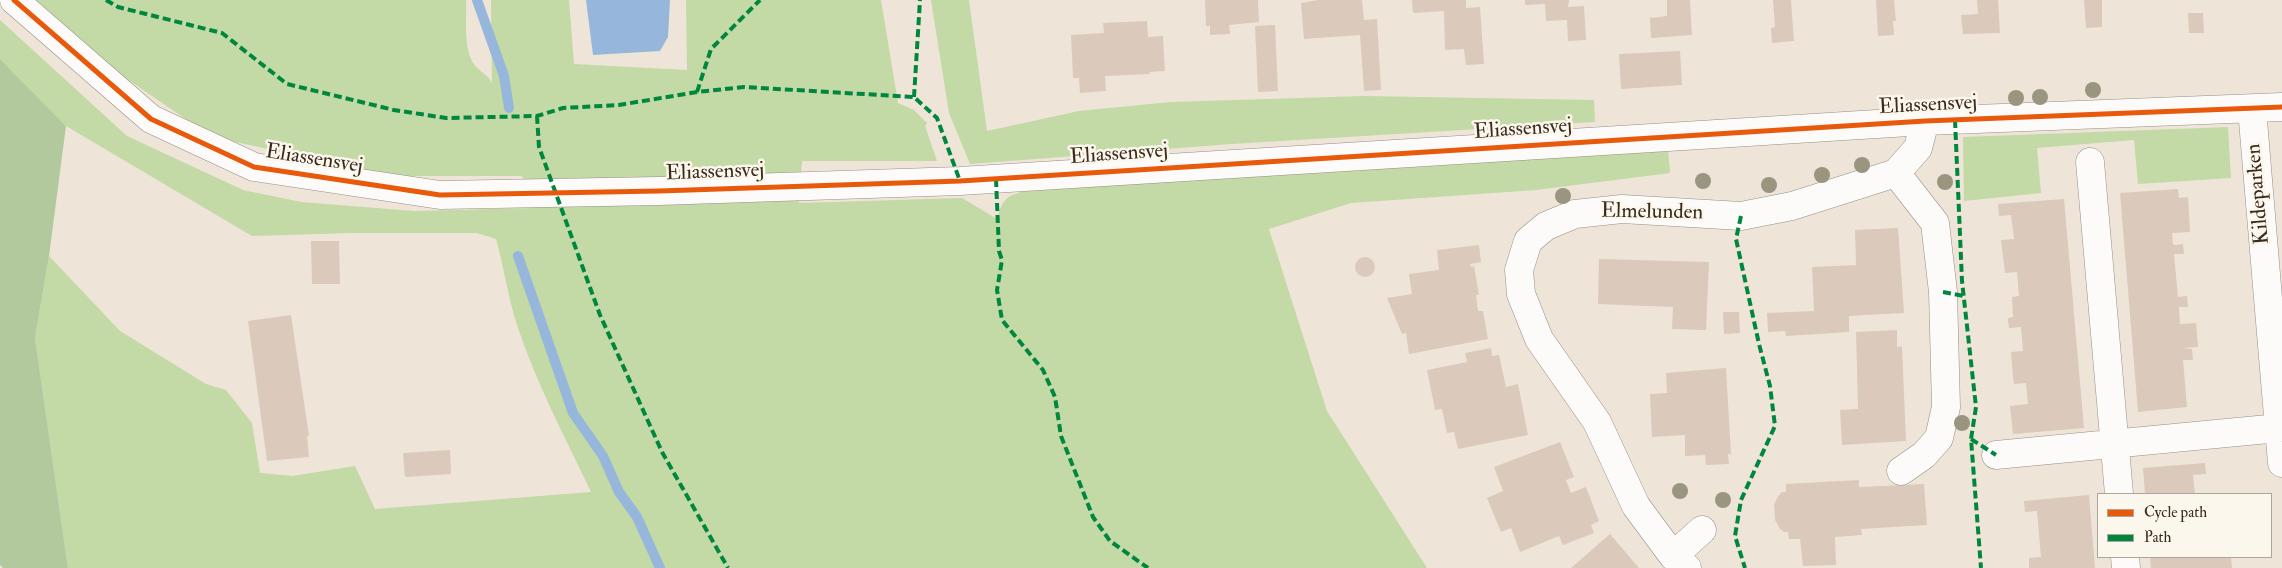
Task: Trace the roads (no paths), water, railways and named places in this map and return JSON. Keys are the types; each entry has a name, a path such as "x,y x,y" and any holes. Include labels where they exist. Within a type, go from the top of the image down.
{"street":[{"name":"Eliassensvej","path":"14,0 151,119 254,167 440,195 659,191 960,181 1925,121 2252,109 2282,106"},
{"name":"Kildeparken","path":"2252,109 2282,463"},
{"name":"Elmelunden","path":"1702,530 1680,562 1636,506 1596,422 1539,339 1521,294 1519,270 1528,241 1546,226 1575,214 1622,209 1741,216 1792,206 1896,172 1918,148 1925,121"},
{"path":"2090,162 2119,493"},
{"path":"1896,172 1935,223 1943,292 1946,407 1939,438 1924,455 1902,471"},
{"path":"1996,455 2279,428"}],"water":[{"path":"586,0 670,0 668,37 660,51 593,55"}],"waterway":[{"path":"477,0 504,76 509,108"},
{"path":"518,256 573,413 603,456 619,492 637,517 660,568"}]}
